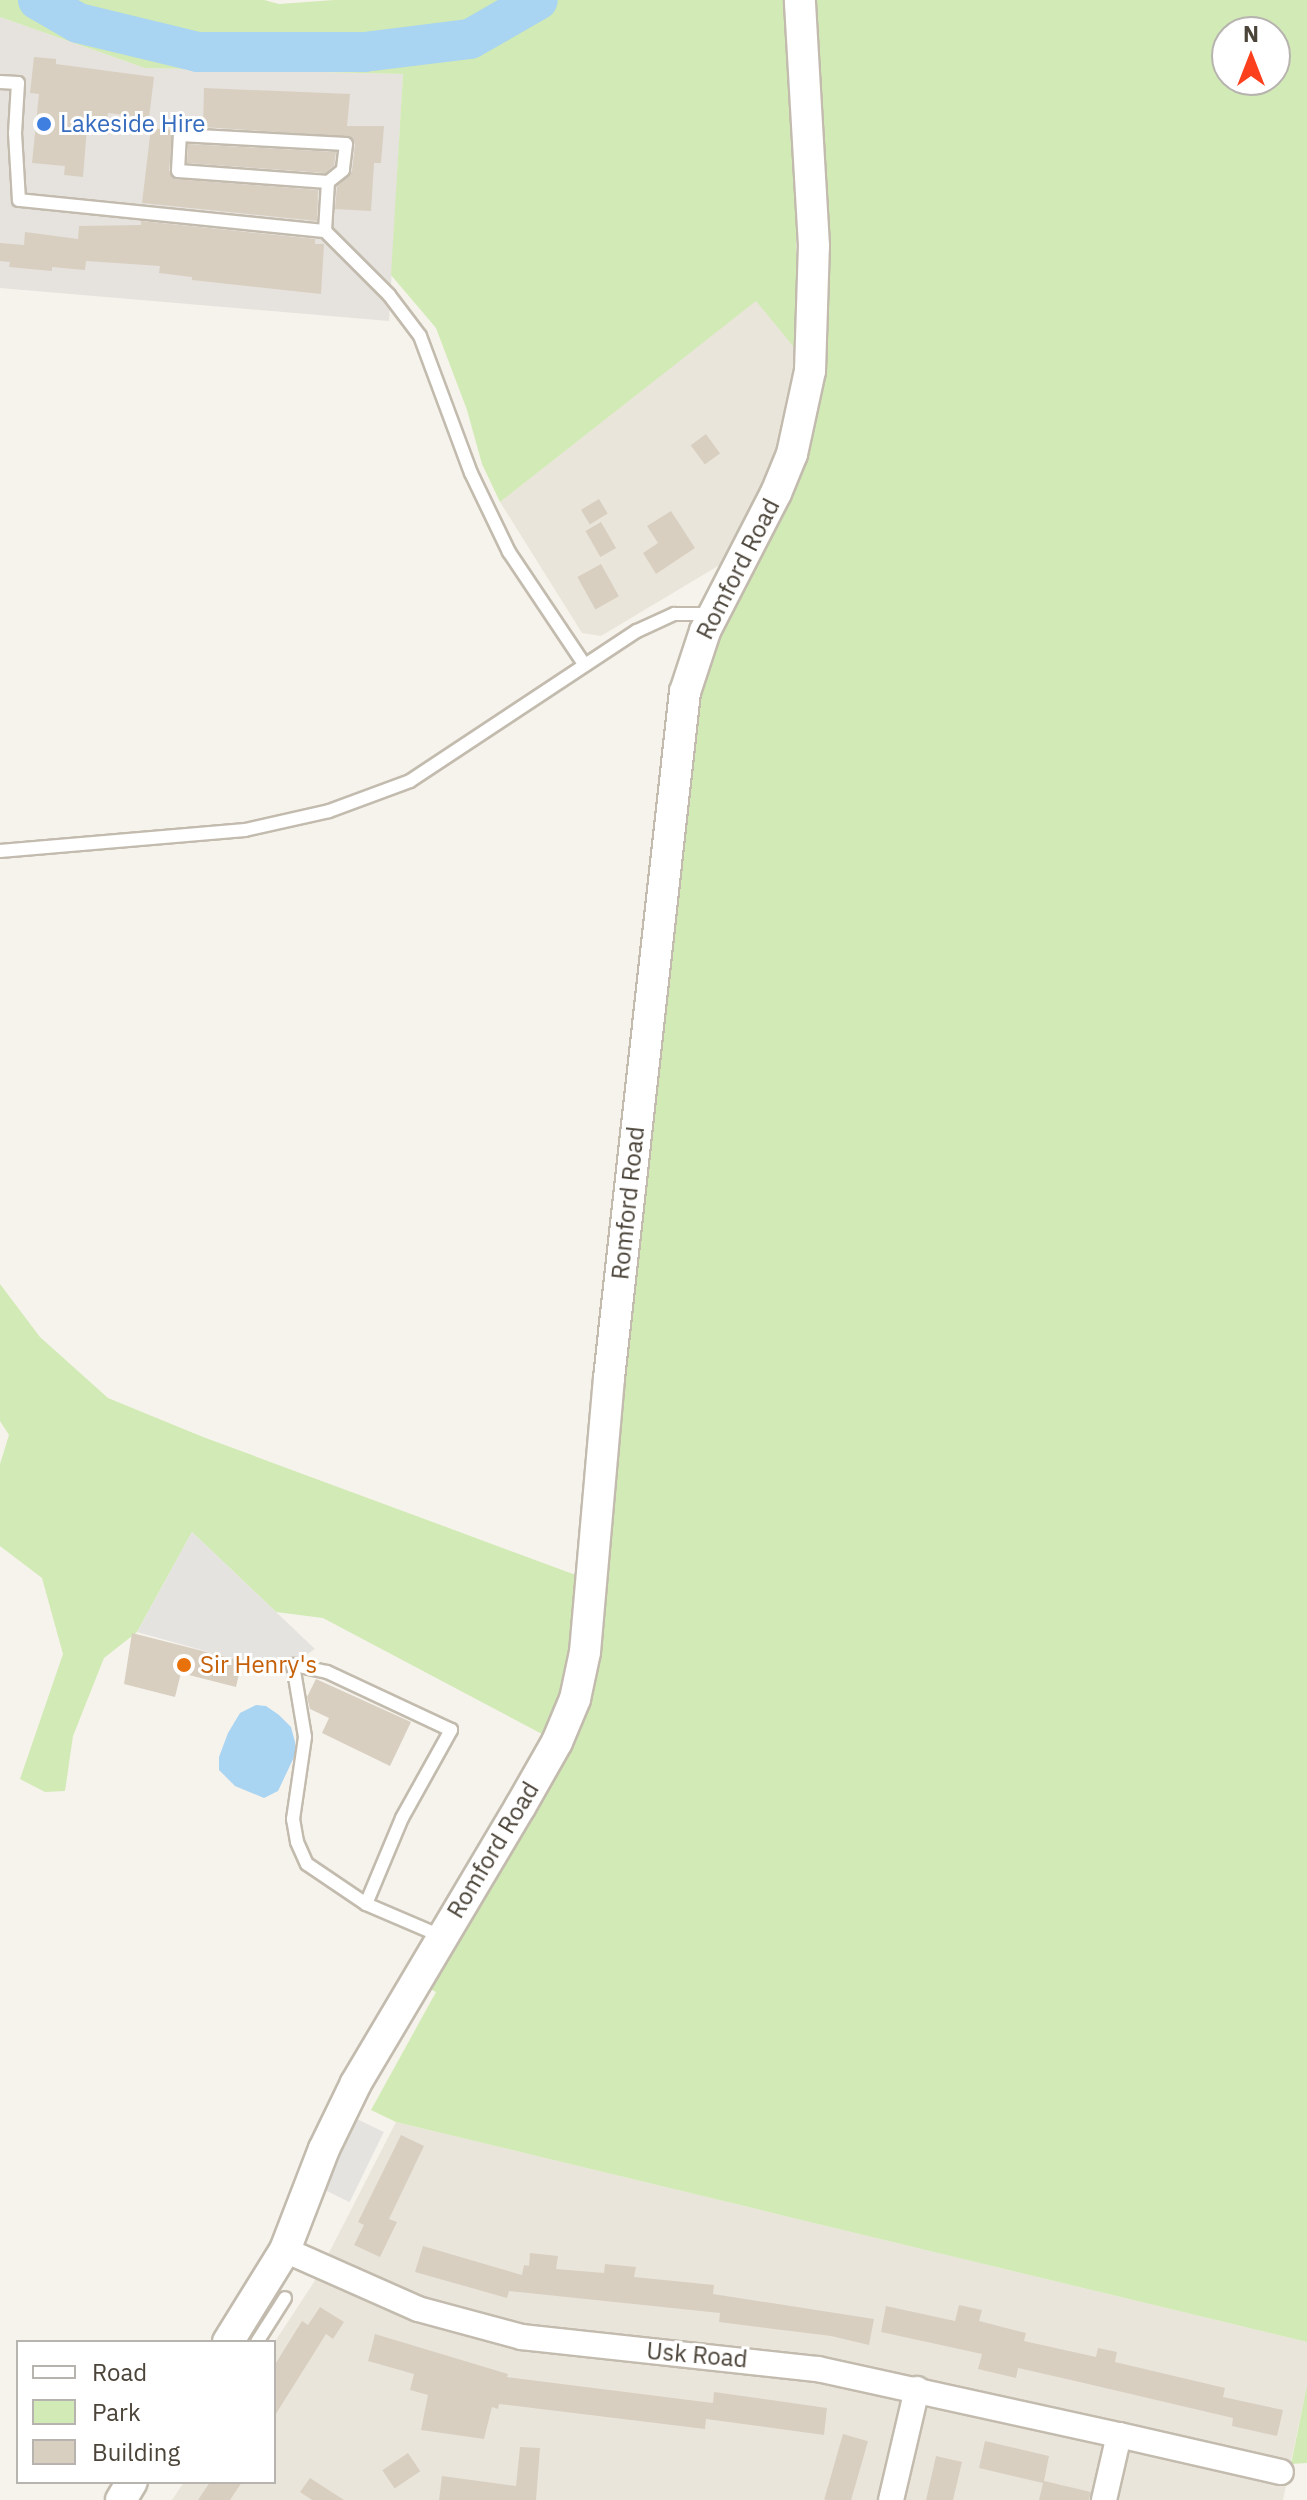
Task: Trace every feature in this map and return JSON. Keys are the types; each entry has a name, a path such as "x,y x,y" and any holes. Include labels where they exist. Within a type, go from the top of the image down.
{"street":[{"name":"Romford Road","path":"246,2337 285,2250 316,2167 356,2083 557,1742 575,1699 585,1652 609,1378 678,732 693,662 713,615 781,480 804,413 810,371 814,246 800,0"},
{"name":"Usk Road","path":"285,2250 418,2309 522,2337 566,2345 760,2361 917,2389 1281,2472"},
{"path":"891,2500 917,2389"},
{"path":"1104,2500 1119,2435"}],"lane":[{"path":"0,82 18,83 15,133 19,200 325,231 389,295 420,336 471,473 509,552 584,664"},
{"path":"325,231 328,182 343,170 346,144 180,135 178,171 328,182"},
{"path":"0,851 245,830 329,811 410,781 584,664 674,614 713,615"},
{"path":"366,1904 402,1818 451,1730 327,1672 293,1665 305,1737 293,1819 297,1842 307,1864 366,1904 441,1936"},
{"path":"246,2337 285,2298"}],"shaded area":[{"path":"0,17 145,68 403,74 389,321 0,288"},
{"path":"756,300 797,351 795,393 767,485 723,563 601,636 582,633 500,502"},
{"path":"192,1532 315,1649 280,1672 137,1632"},
{"path":"355,2118 384,2132 350,2202 321,2188"},
{"path":"396,2122 1307,2342 1307,2385 1283,2500 172,2500 183,2484 276,2484 276,2340 314,2282"}],"green space":[{"path":"0,0 264,0 279,4 334,0 787,0 795,122 797,351 756,301 500,502 482,464 467,410 436,328 391,275 403,74 145,68 0,17"},
{"path":"801,0 1307,0 1307,2342 396,2122 371,2110 436,1992 414,1980 557,1742 323,1618 276,1612 192,1532 137,1632 104,1658 73,1736 65,1791 45,1792 20,1779 63,1654 42,1578 0,1546 0,1464 9,1435 0,1421 0,1284 40,1337 108,1398 203,1437 592,1581 678,732 776,493 813,329"},
{"path":"1307,2385 1307,2463 1291,2464 1298,2430"}],"water":[{"path":"256,1705 266,1706 279,1715 291,1727 295,1742 295,1755 278,1791 264,1798 235,1786 219,1770 219,1757 228,1733 240,1713"}],"building":[{"path":"34,57 56,59 56,64 154,77 149,118 108,113 106,129 87,127 83,177 64,175 65,166 32,163 39,94 30,93"},
{"path":"204,88 350,94 347,126 384,126 381,163 374,163 371,211 335,209 337,187 352,171 355,145 352,137 203,127"},
{"path":"151,128 173,130 169,170 174,179 318,190 317,221 142,203"},
{"path":"188,144 336,152 334,165 325,173 187,163"},
{"path":"141,221 315,239 315,244 324,244 321,294 192,280 192,277 159,273 160,266 86,261 85,270 52,267 52,271 9,267 10,262 0,261 0,243 24,245 25,232 78,239 79,226 141,225"},
{"path":"706,434 720,453 705,465 691,445"},
{"path":"599,499 608,514 590,524 581,510"},
{"path":"671,511 695,548 656,574 643,553 658,543 647,526"},
{"path":"601,522 616,548 600,557 585,531"},
{"path":"601,564 619,596 595,609 577,577"},
{"name":"Sir Henry's","path":"132,1633 242,1661 236,1687 181,1673 175,1697 124,1684"},
{"path":"316,1679 411,1722 390,1766 322,1733 329,1718 310,1709 307,1697"},
{"path":"401,2135 424,2146 389,2219 397,2222 380,2257 354,2245 364,2225 358,2222"},
{"path":"423,2246 522,2275 524,2265 529,2266 530,2253 558,2256 556,2269 604,2273 605,2264 636,2267 634,2277 714,2285 713,2294 874,2319 869,2345 831,2336 719,2322 720,2313 509,2291 507,2298 415,2272"},
{"path":"959,2305 982,2310 979,2321 1026,2333 1024,2341 1096,2357 1098,2348 1117,2352 1115,2362 1225,2388 1223,2397 1283,2410 1277,2436 1232,2426 1233,2418 1018,2368 1016,2378 978,2369 982,2354 881,2332 886,2306 955,2321"},
{"path":"320,2307 344,2322 333,2339 326,2334 276,2414 276,2363 302,2321 308,2325"},
{"path":"375,2334 508,2374 507,2377 713,2403 714,2392 827,2408 824,2435 706,2419 705,2429 499,2404 498,2409 492,2407 484,2439 421,2430 428,2395 410,2390 414,2374 368,2361"},
{"path":"843,2434 868,2441 851,2500 824,2499"},
{"path":"985,2441 1049,2456 1044,2481 1091,2492 1089,2500 1039,2500 1043,2483 979,2468"},
{"path":"520,2447 540,2448 536,2500 439,2500 442,2476 516,2486"},
{"path":"408,2453 420,2471 395,2489 382,2470"},
{"path":"936,2456 962,2462 953,2500 926,2500"},
{"path":"310,2478 344,2500 312,2500 300,2492"},
{"path":"209,2484 241,2484 230,2500 198,2500"}],"waterway":[{"path":"38,0 78,23 198,52 364,52 470,39 538,0"}],"place":[{"name":"Lakeside Hire","path":"44,124"},
{"name":"Sir Henry's","path":"184,1665"}]}
